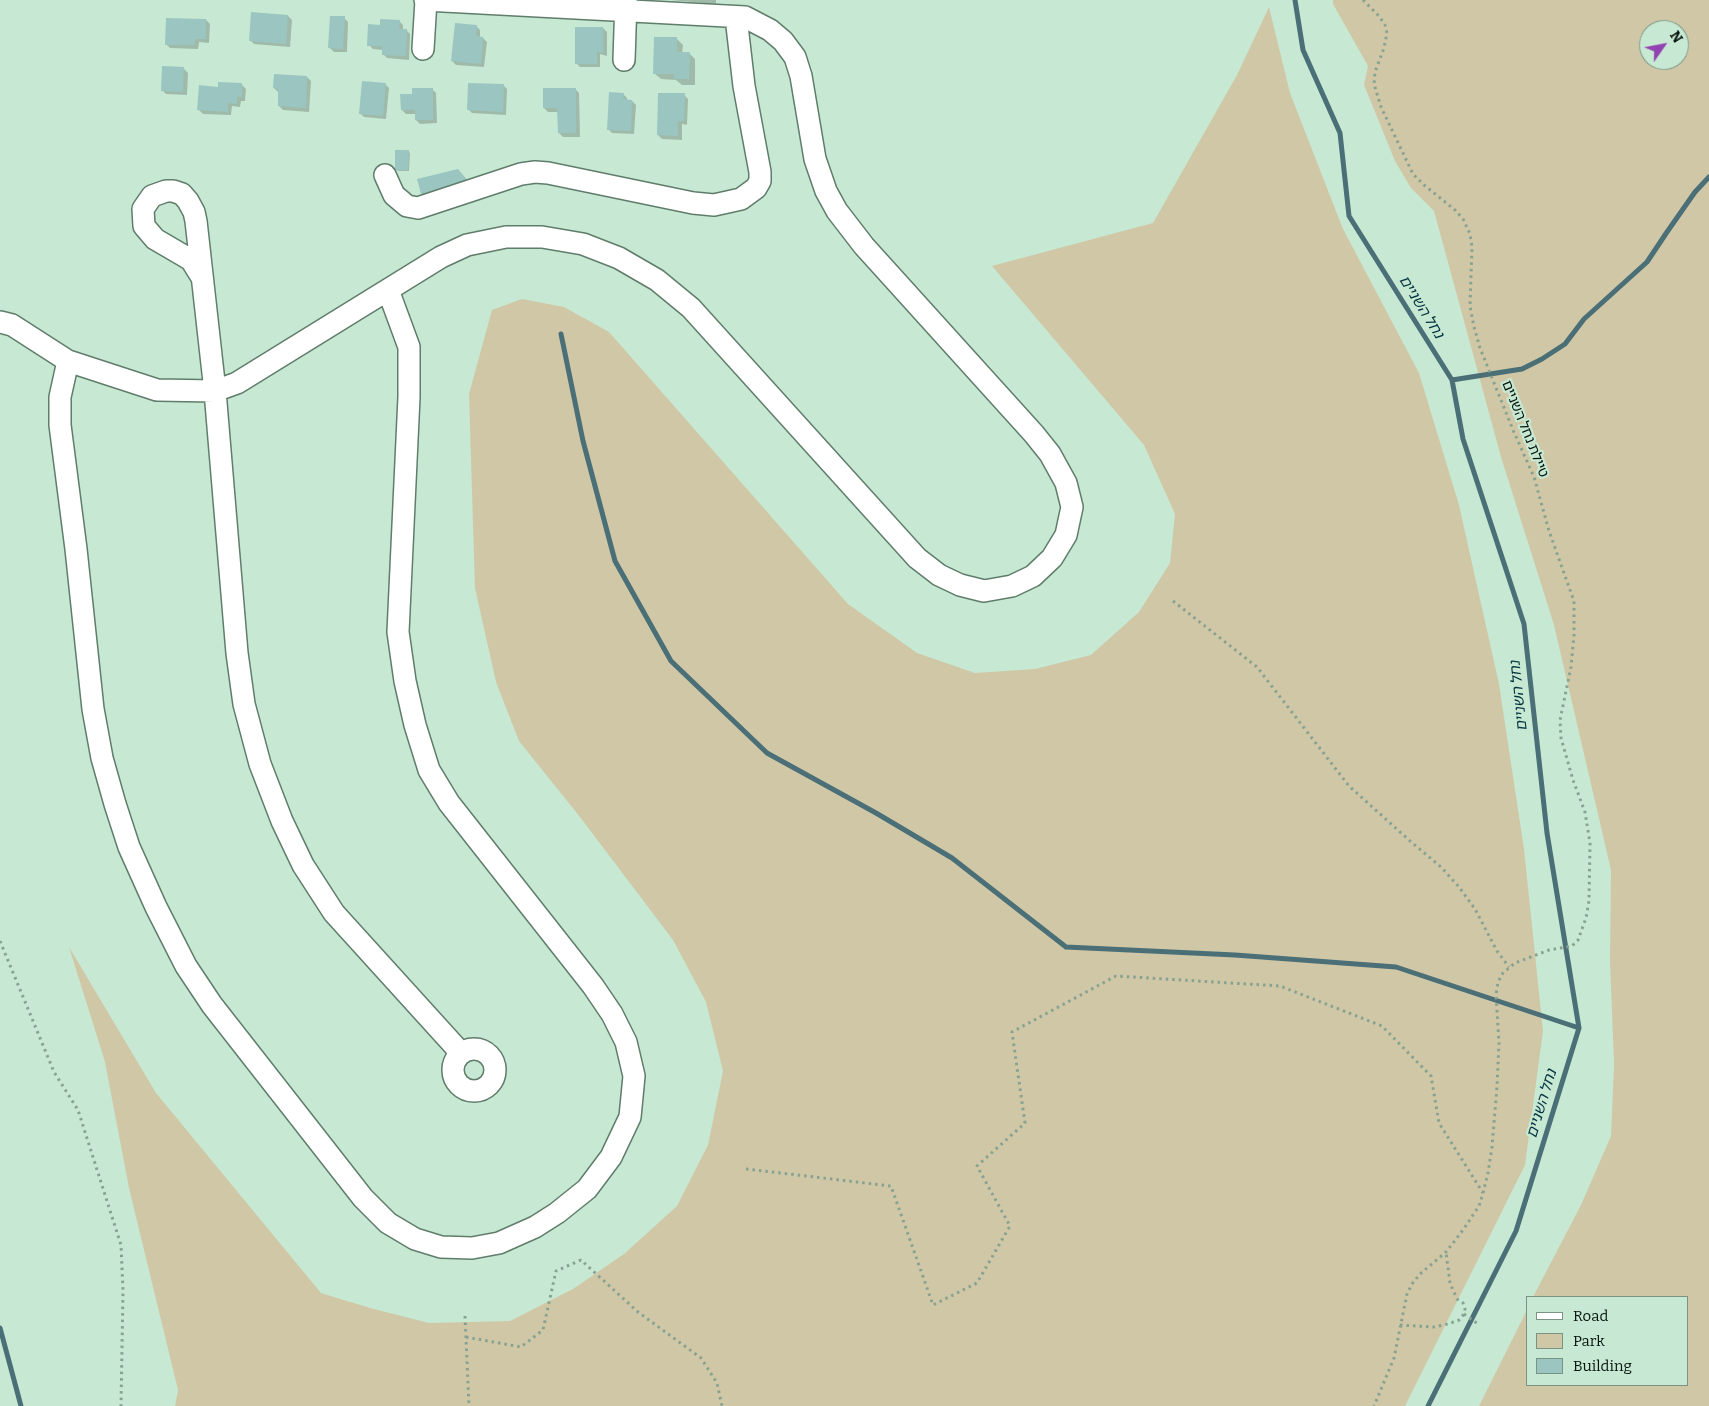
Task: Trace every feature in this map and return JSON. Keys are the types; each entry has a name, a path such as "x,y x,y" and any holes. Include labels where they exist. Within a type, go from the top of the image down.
{"street":[{"path":"0,322 12,325 68,361 157,390 215,391 237,383 441,257 458,249 506,237 542,237 583,244 619,258 657,280 691,308 918,558 939,575 960,585 984,591 1012,586 1033,576 1052,558 1066,535 1072,507 1066,483 1050,454 1034,434 864,246 837,211 826,190 815,158 801,76 795,57 783,40 744,12 626,5 426,0 423,49"},
{"path":"624,60 626,5"},
{"path":"385,175 394,195 407,206 418,208 521,174 535,172 548,172 693,203 714,205 741,199 756,188 760,181 744,86 744,12"},
{"path":"201,276 215,391 237,653 244,704 263,772 282,821 303,865 334,912 461,1053"},
{"path":"68,361 60,397 60,425 93,709 102,758 115,804 129,847 156,907 186,966 212,1005 363,1198 388,1223 415,1239 441,1247 472,1248 499,1243 535,1227 557,1213 587,1189 611,1157 630,1117 634,1076 626,1042 612,1014 593,986 449,803 429,770 415,725 405,680 398,632 410,347 388,290"}],"path":[{"name":"טיילת נחל השניים","path":"1363,0 1386,25 1387,33 1384,48 1375,72 1374,84 1381,107 1413,174 1455,210 1463,219 1470,234 1472,247 1470,306 1474,327 1480,348 1534,477 1549,531 1574,601 1573,651 1560,720 1565,756 1589,826 1589,901 1583,930 1575,944 1523,959 1509,967"},
{"path":"1173,601 1257,667 1349,786 1441,867 1460,887 1475,909 1497,951 1509,967 1498,982 1496,995 1499,1043 1497,1087 1492,1147 1483,1193 1472,1217 1446,1252 1412,1284 1407,1294 1394,1358 1374,1406"},
{"path":"0,941 54,1072 78,1110 121,1245 123,1291 121,1406"},
{"path":"746,1169 891,1186 933,1305 977,1283 1010,1226 977,1166 1025,1123 1012,1032 1116,976 1280,986 1382,1026 1431,1076 1439,1124 1483,1193"},
{"path":"1400,1324 1434,1327 1459,1320 1464,1314 1463,1303 1457,1299 1450,1283 1446,1252"},
{"path":"466,1337 521,1347 543,1330 556,1271 581,1260 638,1312 701,1358 717,1383 722,1406"},
{"path":"1464,1314 1478,1324"},
{"path":"465,1316 469,1406"}],"green space":[{"path":"1333,0 1709,0 1709,1406 1479,1406 1526,1312 1526,1386 1689,1386 1689,1296 1534,1296 1581,1205 1611,1136 1614,1064 1610,961 1611,870 1554,625 1501,457 1434,211 1411,188 1395,161 1364,85 1368,66 1333,4"},
{"path":"1269,7 1290,93 1343,229 1419,373 1459,505 1499,684 1524,849 1543,1031 1525,1165 1405,1406 175,1406 178,1390 129,1188 105,1062 69,947 156,1093 321,1293 429,1323 510,1321 573,1289 624,1254 677,1206 708,1145 723,1071 706,1002 673,940 580,817 519,741 496,682 475,588 469,394 492,310 522,299 564,307 609,332 848,604 917,653 975,673 1035,669 1091,655 1139,612 1170,563 1175,514 1144,445 992,266 1153,223 1237,75"}],"building":[{"path":"251,12 288,15 286,44 249,41"},
{"path":"330,16 345,16 343,49 328,48"},
{"path":"166,18 206,19 206,39 195,39 195,45 165,45"},
{"path":"380,19 400,20 399,29 407,29 406,56 382,55 382,46 367,46 368,24 380,25"},
{"path":"455,23 477,25 476,36 483,37 481,64 451,61"},
{"path":"575,27 603,27 603,53 597,51 597,64 575,64"},
{"path":"654,37 677,37 677,52 690,52 689,79 674,79 674,74 653,74"},
{"path":"162,66 184,67 183,92 161,91"},
{"path":"274,74 307,76 306,108 278,106 278,89 273,88"},
{"path":"362,81 386,83 383,116 359,114"},
{"path":"218,82 242,83 242,97 237,97 237,104 228,103 228,112 197,110 199,85 218,87"},
{"path":"468,83 504,84 503,112 467,110"},
{"path":"412,88 433,88 433,120 415,120 415,110 401,110 400,94 412,94"},
{"path":"543,88 576,88 576,133 558,133 557,108 543,108"},
{"path":"609,92 624,93 623,99 632,100 631,131 607,130"},
{"path":"658,93 685,93 684,121 678,121 678,136 657,135"},
{"path":"395,150 409,150 408,170 395,170"},
{"path":"458,169 469,182 421,194 417,179"}],"waterway":[{"name":"נחל השניים","path":"1295,0 1303,50 1340,133 1349,216 1452,380 1463,439 1524,624 1547,833 1579,1028 1516,1231 1428,1406"},
{"path":"1452,380 1522,369 1565,344 1584,319 1647,262 1695,192 1709,177"},
{"path":"561,334 583,441 615,561 671,661 767,753 876,813 952,858 1066,947 1235,955 1396,967 1579,1028"},
{"path":"0,1328 21,1406"}]}
